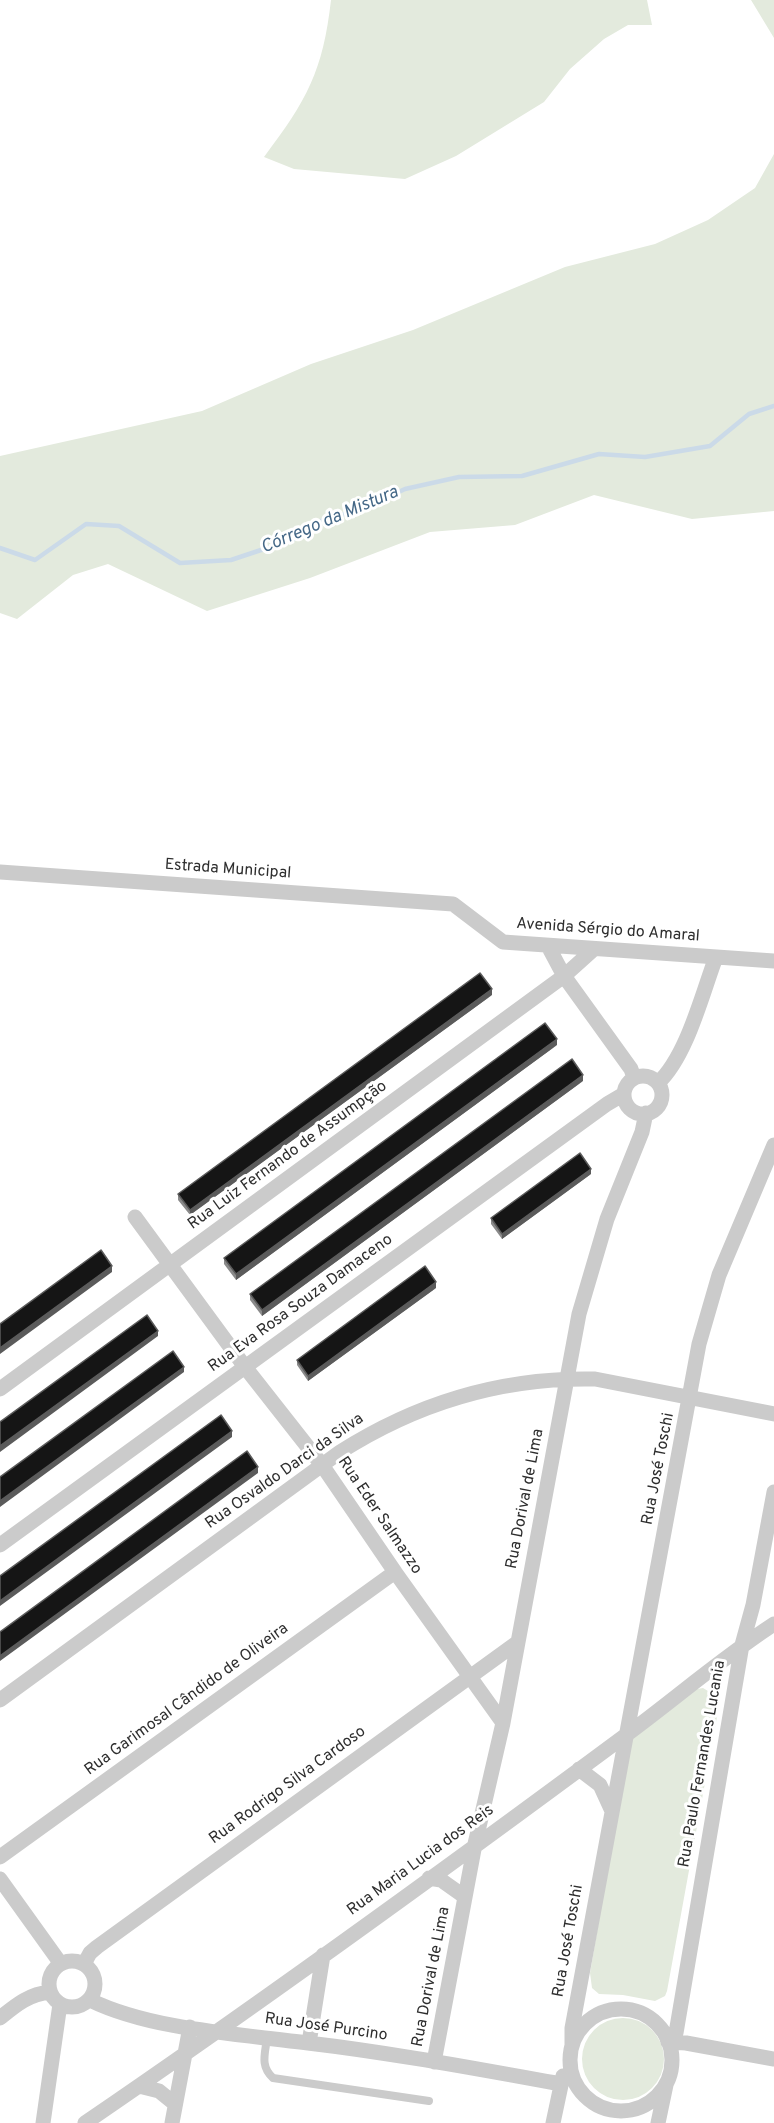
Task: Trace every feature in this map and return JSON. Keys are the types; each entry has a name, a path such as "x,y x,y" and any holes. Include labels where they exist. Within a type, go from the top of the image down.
{"street":[{"name":"Estrada Municipal","path":"0,872 453,904"},
{"name":"Avenida Sérgio do Amaral","path":"453,904 503,942 774,961"},
{"path":"548,946 564,976 631,1069 634,1078"},
{"name":"Rua Luiz Fernando de Assumpção","path":"0,1389 564,976 594,949"},
{"path":"658,1083 668,1073 678,1056 716,957"},
{"path":"647,1076 658,1083 661,1088 661,1101 653,1111 646,1113 634,1111 626,1101 624,1094 634,1078 647,1076"},
{"name":"Rua Eva Rosa Souza Damaceno","path":"0,1545 607,1104 624,1094"},
{"name":"Rua Dorival de Lima","path":"434,2062 475,1844 503,1722 579,1314 608,1220 642,1132 646,1113"},
{"name":"Rua José Toschi","path":"554,2123 561,2084 571,2052 572,2028 611,1809 691,1397 699,1344 719,1275 774,1145"},
{"name":"Rua Eder Salmazzo","path":"135,1217 245,1367 322,1465 395,1572 503,1722"},
{"name":"Rua Osvaldo Darci da Silva","path":"0,1700 322,1465 384,1425 438,1403 499,1386 567,1378 595,1379 774,1414"},
{"name":"Rua Paulo Fernandes Lucania","path":"669,2045 676,2032 742,1645 753,1605 774,1492"},
{"name":"Rua Garimosal Cândido de Oliveira","path":"0,1857 395,1572"},
{"name":"Rua Maria Lucia dos Reis","path":"85,2123 323,1955 626,1735 742,1645 774,1624"},
{"name":"Rua Rodrigo Silva Cardoso","path":"84,1964 90,1953 97,1947 518,1642"},
{"path":"579,1769 600,1785 611,1809"},
{"name":"Rua Dorival de Lima","path":"429,1878 441,1880 465,1897"},
{"path":"0,1879 61,1964"},
{"path":"309,2043 323,1955"},
{"path":"68,1961 84,1964 94,1977 96,1984 90,2000 76,2008 60,2004 50,1992 50,1976 61,1964 68,1961"},
{"path":"0,2018 37,1993 50,1992"},
{"name":"Rua José Purcino","path":"90,2000 112,2010 190,2027 434,2062 561,2084"},
{"path":"43,2123 60,2004"},
{"path":"658,2123 671,2068 669,2045 650,2018 624,2008 598,2014 582,2027 571,2052 574,2079 585,2096 608,2109 622,2111 648,2103 666,2083"},
{"path":"172,2123 190,2027"},
{"path":"669,2045 686,2043 774,2059"},
{"path":"139,2086 159,2091 175,2104"}],"lane":[{"path":"267,2038 263,2062 267,2072 273,2078 429,2101"}],"shaded area":[{"path":"331,0 647,0 652,25 628,25 604,39 570,69 544,102 456,156 405,179 294,169 264,157 311,84 328,25"},
{"path":"751,0 774,0 774,38"},
{"path":"774,154 774,511 692,519 594,495 515,525 430,532 310,578 207,611 108,564 73,575 17,619 0,613 0,456 202,411 311,364 413,330 565,267 655,244 708,220 755,188"},
{"path":"703,1688 718,1697 719,1706 667,1991 665,1996 655,2001 623,1995 599,1994 592,1988 590,1973 630,1738 697,1689"},
{"path":"623,2018 639,2022 652,2030 660,2043 664,2059 660,2075 652,2088 639,2096 623,2100 607,2096 594,2088 586,2075 582,2059 586,2043 594,2030 607,2022"}],"building":[{"path":"480,973 492,989 190,1210 178,1194"},
{"path":"545,1023 557,1039 236,1274 224,1258"},
{"path":"572,1059 583,1075 262,1310 250,1294"},
{"path":"580,1153 591,1169 502,1234 491,1218"},
{"path":"101,1250 112,1266 0,1348 0,1324"},
{"path":"425,1266 436,1282 308,1376 297,1360"},
{"path":"147,1315 158,1331 0,1446 0,1422"},
{"path":"173,1351 184,1367 0,1501 0,1477"},
{"path":"221,1415 232,1431 0,1601 0,1576"},
{"path":"247,1451 258,1467 0,1656 0,1632"}],"waterway":[{"name":"Córrego da Mistura","path":"0,548 35,560 86,524 119,526 180,563 231,560 294,539 321,521 365,508 405,489 459,477 522,476 599,454 645,457 710,446 749,414 774,406"}]}
